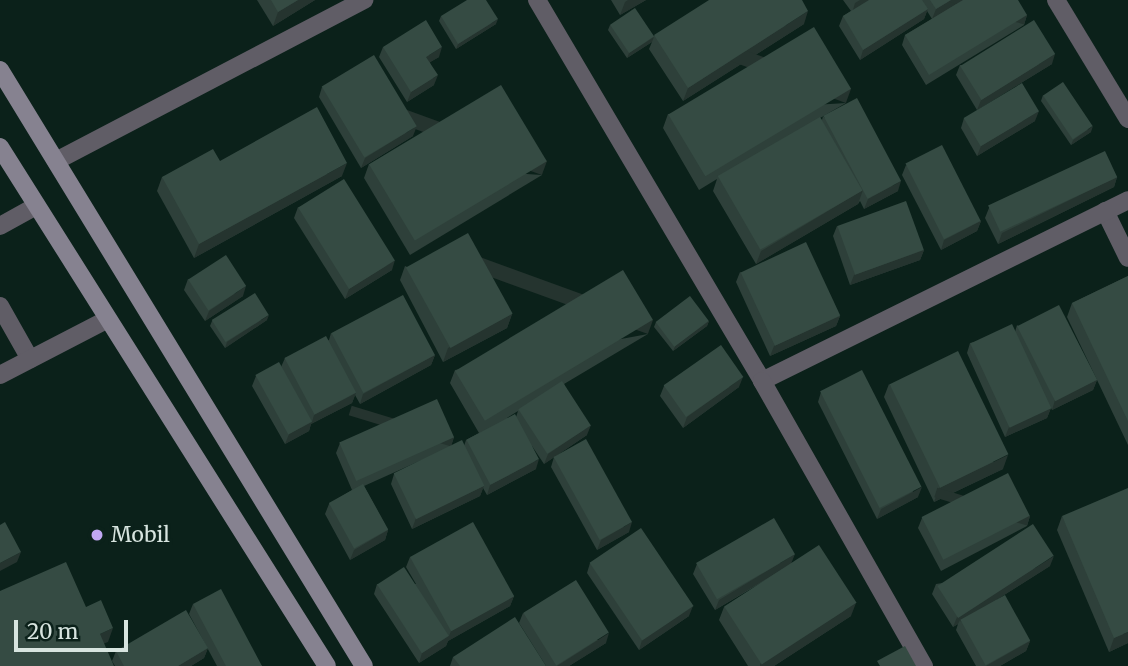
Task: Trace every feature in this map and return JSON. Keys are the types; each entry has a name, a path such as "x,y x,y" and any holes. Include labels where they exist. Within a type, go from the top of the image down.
{"street":[{"path":"56,161 364,0"},
{"path":"537,0 762,381 924,666"},
{"path":"1056,0 1128,119"},
{"path":"0,71 364,666"},
{"path":"0,147 106,320 327,666"},
{"path":"762,381 1128,200"},
{"path":"0,226 36,206"},
{"path":"1105,212 1128,258"},
{"path":"0,306 30,359"},
{"path":"0,375 106,320"}],"building":[{"path":"271,0 298,0 278,12"},
{"path":"467,0 486,0 498,19 458,44 441,16"},
{"path":"709,0 802,0 808,11 688,88 654,35"},
{"path":"869,0 922,0 928,9 863,50 843,16"},
{"path":"930,0 951,0 936,9"},
{"path":"963,0 1018,0 1027,15 929,75 905,35"},
{"path":"635,8 654,36 629,53 610,25"},
{"path":"426,20 442,47 426,57 438,75 411,92 383,47"},
{"path":"1034,20 1055,54 981,100 960,66"},
{"path":"814,27 851,89 705,176 668,115"},
{"path":"374,55 417,126 364,158 322,86"},
{"path":"1063,82 1093,126 1073,139 1043,95"},
{"path":"1022,83 1039,111 981,146 964,118"},
{"path":"501,85 547,161 415,241 369,164"},
{"path":"857,98 901,181 868,199 823,116"},
{"path":"317,107 347,163 199,244 162,177 213,149 220,161"},
{"path":"820,117 862,191 760,250 718,176"},
{"path":"942,145 981,221 944,239 905,164"},
{"path":"1105,151 1117,177 1000,232 988,206"},
{"path":"344,179 395,260 349,289 298,208"},
{"path":"906,201 924,250 855,275 837,226"},
{"path":"468,233 513,313 451,348 406,267"},
{"path":"806,242 840,315 775,346 741,272"},
{"path":"226,255 246,286 208,311 188,280"},
{"path":"623,270 653,320 485,421 455,371"},
{"path":"1128,276 1128,421 1072,303"},
{"path":"255,293 269,315 226,342 212,320"},
{"path":"403,295 435,355 363,393 331,333"},
{"path":"690,296 709,321 674,347 656,322"},
{"path":"1059,305 1097,380 1055,401 1017,326"},
{"path":"1012,324 1051,408 1010,428 970,343"},
{"path":"326,336 356,393 315,415 285,358"},
{"path":"721,345 743,377 686,417 664,385"},
{"path":"958,351 1008,454 940,488 890,384"},
{"path":"279,362 312,421 288,435 255,375"},
{"path":"862,370 921,487 880,508 820,391"},
{"path":"562,381 591,425 547,454 518,409"},
{"path":"437,399 454,437 356,481 339,443"},
{"path":"515,414 539,459 490,485 466,440"},
{"path":"586,439 632,522 600,540 554,457"},
{"path":"462,440 484,486 416,519 394,473"},
{"path":"1008,473 1030,516 943,560 922,517"},
{"path":"363,484 388,529 354,548 329,503"},
{"path":"1128,488 1128,632 1114,638 1062,516"},
{"path":"774,518 795,554 717,599 696,563"},
{"path":"5,522 21,552 0,563 0,525"},
{"path":"473,522 514,596 451,631 410,557"},
{"path":"1033,524 1054,556 958,618 937,586"},
{"path":"641,528 694,606 642,641 590,563"},
{"path":"819,545 857,603 762,664 724,607"},
{"path":"66,562 86,607 101,600 113,628 100,634 114,666 0,666 0,591"},
{"path":"404,567 449,636 422,653 377,584"},
{"path":"576,580 609,633 556,665 523,613"},
{"path":"221,589 262,666 226,666 193,604"},
{"path":"1005,595 1030,640 986,665 960,620"},
{"path":"186,610 208,648 178,666 124,666 116,651"},
{"path":"515,617 546,666 460,666 453,657"},
{"path":"905,646 916,666 880,666 877,661"}],"place":[{"name":"Mobil","path":"97,535"}]}
